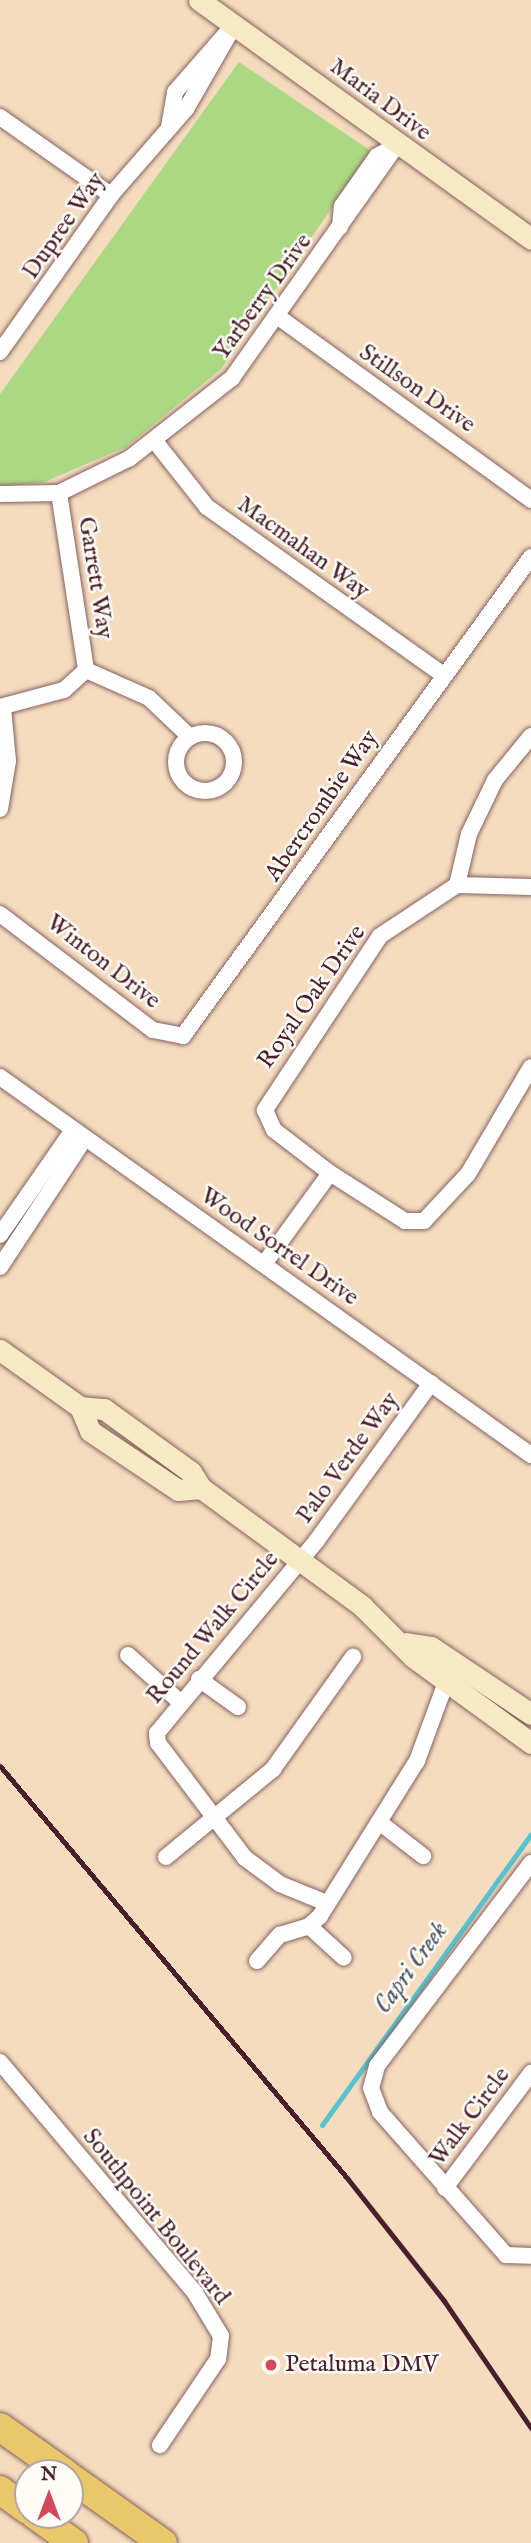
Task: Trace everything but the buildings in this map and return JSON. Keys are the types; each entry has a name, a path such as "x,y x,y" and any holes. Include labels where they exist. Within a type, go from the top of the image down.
{"highway":[{"path":"0,2427 45,2459"},
{"path":"84,2487 163,2543"},
{"path":"54,2529 74,2543"}],"main road":[{"name":"Maria Drive","path":"199,0 396,146 531,239"},
{"path":"0,1350 80,1407 90,1431 178,1490 201,1488 301,1559 406,1643 446,1682 531,1743"},
{"path":"406,1643 442,1653 531,1714"}],"street":[{"name":"Dupree Way","path":"0,352 111,195 169,129 176,92 234,26"},
{"path":"0,117 111,195"},
{"name":"Yarberry Drive","path":"0,494 59,493 154,440 232,378 340,230 342,206 377,156 396,146"},
{"name":"Stillson Drive","path":"277,316 531,500"},
{"name":"Macmahan Way","path":"154,440 207,507 443,675"},
{"name":"Garrett Way","path":"59,493 86,670"},
{"name":"Abercrombie Way","path":"183,1036 443,675 500,605 531,557"},
{"path":"0,809 8,761 2,707 64,690 86,670 149,698 190,737"},
{"path":"531,736 495,780 469,834 457,885 531,887"},
{"name":"Royal Oak Drive","path":"330,1173 274,1130 265,1110 380,936 457,885"},
{"name":"Winton Drive","path":"0,914 153,1030 183,1036"},
{"path":"264,1264 330,1173 405,1221 424,1221 468,1174 531,1067"},
{"name":"Wood Sorrel Drive","path":"0,1077 531,1455"},
{"path":"0,1235 79,1134"},
{"path":"0,1267 79,1134"},
{"name":"Palo Verde Way","path":"301,1559 431,1383"},
{"name":"Round Walk Circle","path":"301,1559 161,1724 158,1743 245,1858 280,1884 324,1902"},
{"path":"128,1655 180,1702"},
{"path":"166,1857 273,1769 353,1657"},
{"path":"200,1679 238,1707"},
{"path":"257,1961 280,1935 309,1926 379,1822 416,1761 446,1682"},
{"path":"379,1822 423,1856"},
{"path":"531,1863 377,2066 372,2088 380,2112 506,2255 531,2256"},
{"path":"309,1926 344,1958"},
{"name":"Southpoint Boulevard","path":"0,2062 195,2293 221,2336 218,2359 160,2445"},
{"name":"Walk Circle","path":"445,2188 531,2073"}],"green space":[{"path":"239,62 371,151 221,369 126,447 42,483 0,486 0,394"}],"waterway":[{"name":"Capri Creek","path":"322,2125 531,1834"}],"railway":[{"path":"0,1766 347,2178 444,2301 531,2428"}],"place":[{"name":"Petaluma DMV","path":"271,2365"}]}
